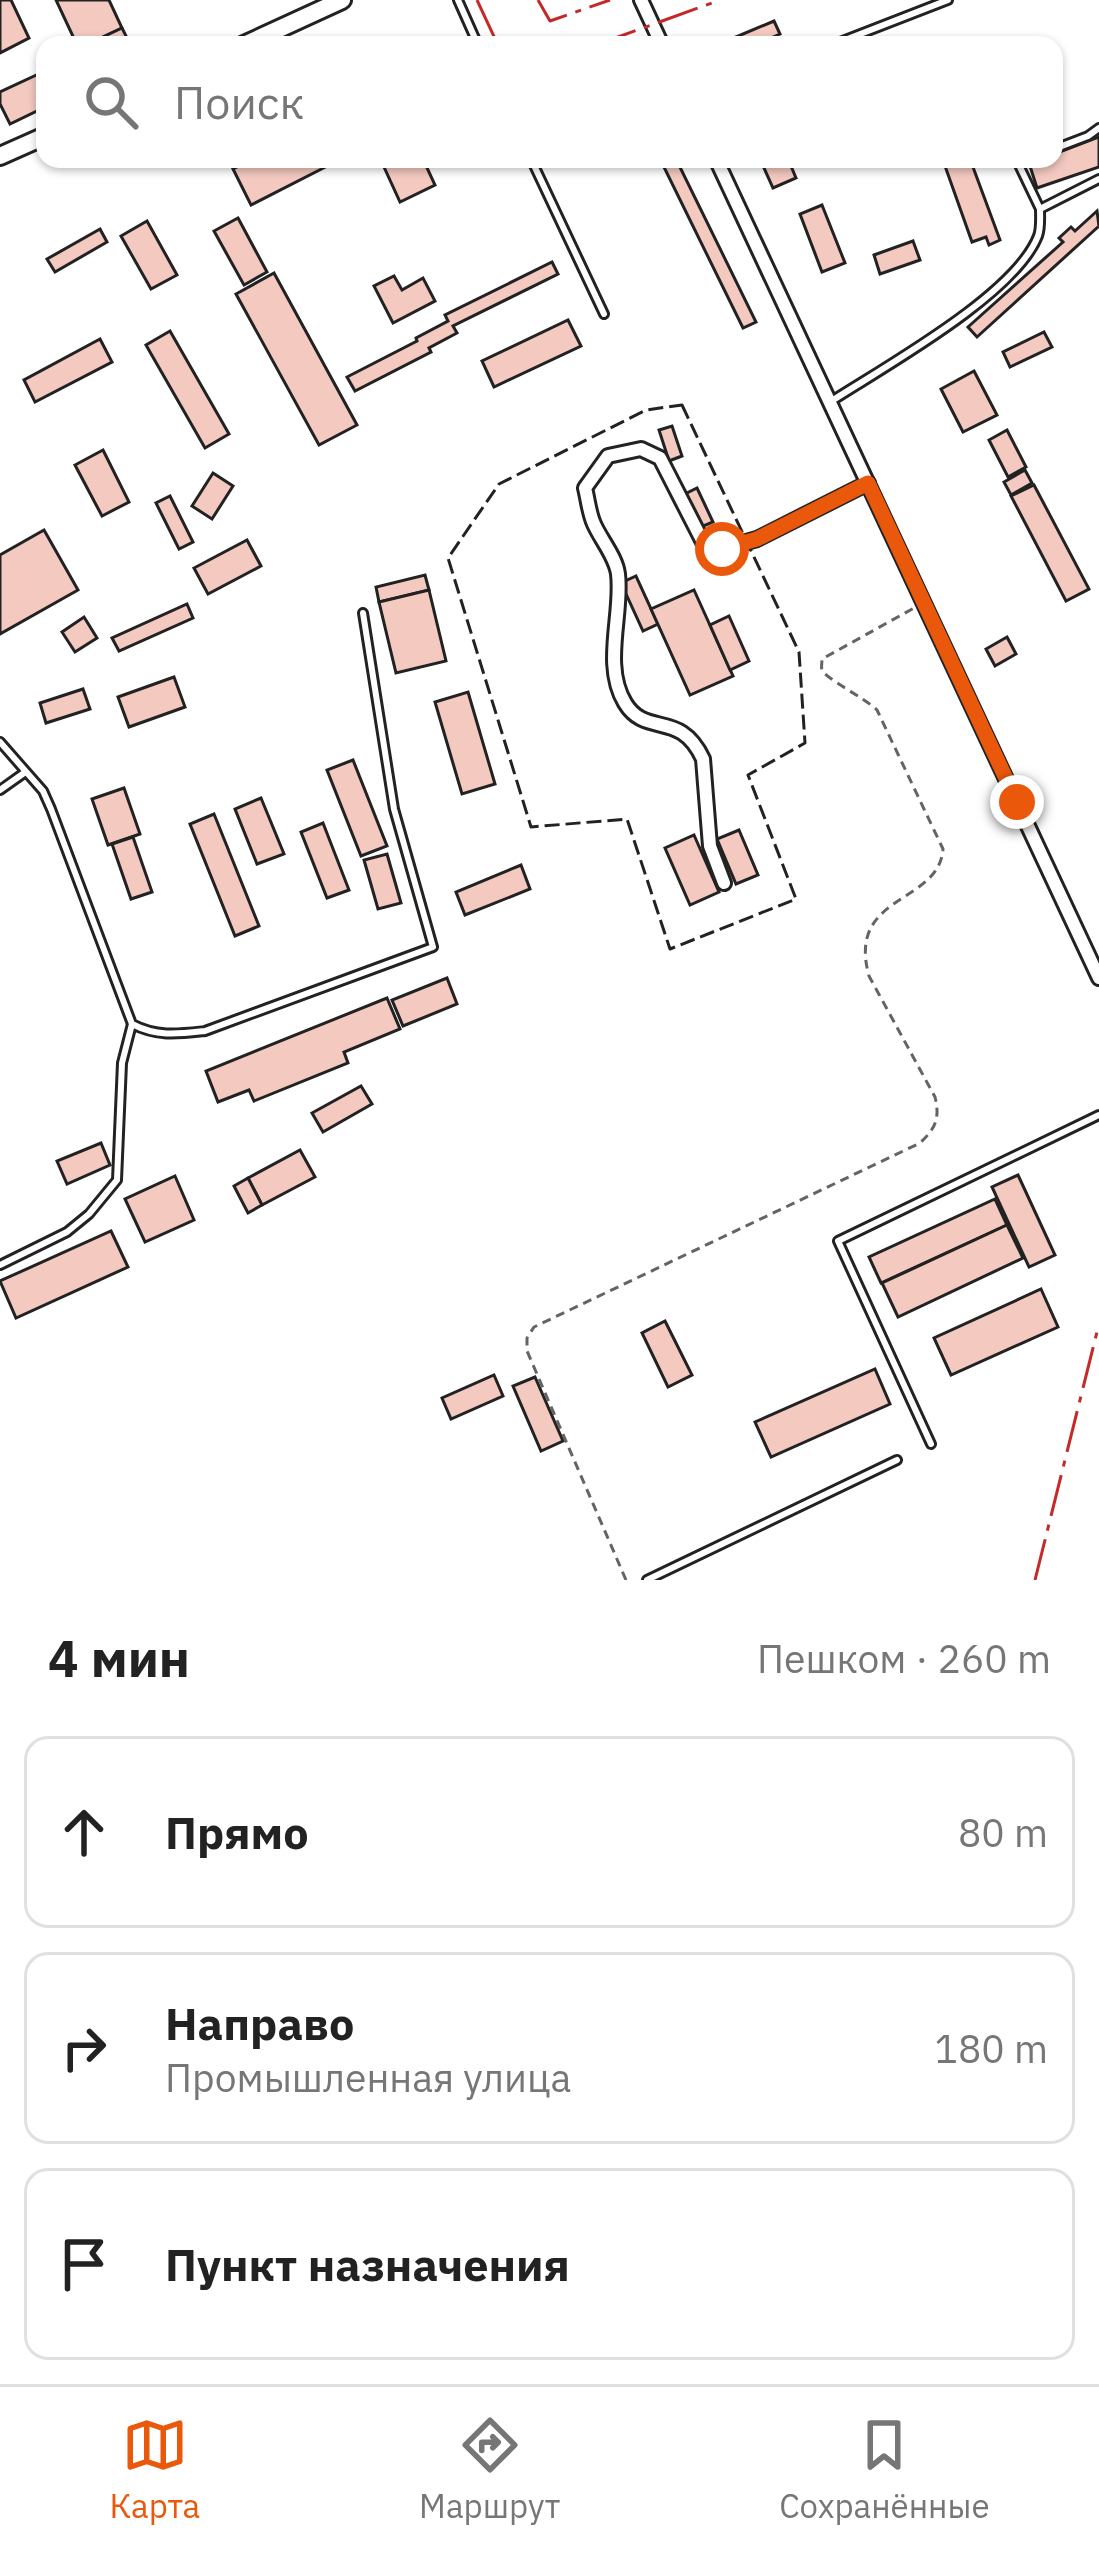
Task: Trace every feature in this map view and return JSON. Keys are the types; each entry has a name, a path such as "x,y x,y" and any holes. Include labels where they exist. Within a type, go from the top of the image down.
{"main road":[{"path":"264,36 342,0"},
{"path":"0,157 36,140"}],"street":[{"path":"641,0 658,36"},
{"path":"720,168 1099,977"},
{"path":"724,884 710,846 703,759 698,748 685,731 636,718 622,699 614,664 619,570 592,521 585,488 608,456 641,449 660,458 703,542 722,549 757,539 868,483"}],"lane":[{"path":"458,0 474,36"},
{"path":"855,36 948,0"},
{"path":"1063,146 1099,128"},
{"path":"535,168 604,314"},
{"path":"830,402 957,321 1022,264 1040,233 1040,209 1020,168"},
{"path":"1040,209 1099,179"},
{"path":"132,1024 167,1035 205,1031 434,947 394,808 363,614"},
{"path":"0,742 43,791 132,1024 121,1082 117,1180 67,1232 0,1265"},
{"path":"0,790 24,773"},
{"path":"931,1444 838,1241 1099,1115"},
{"path":"647,1580 897,1460"}],"path":[{"path":"626,1580 527,1351 527,1337 534,1327 920,1143 934,1130 939,1115 935,1097 868,976 864,942 879,916 935,872 943,849 877,710 864,697 827,677 821,668 821,659 924,602"}],"building":[{"path":"0,0 11,0 29,38 0,53"},
{"path":"56,0 109,0 122,28 105,36 73,36"},
{"path":"774,21 780,34 775,36 738,36"},
{"path":"36,75 36,111 10,124 0,92"},
{"path":"1099,137 1099,167 1037,188 1031,168 1063,168 1063,151"},
{"path":"235,168 323,168 251,205"},
{"path":"384,168 427,168 435,185 400,202"},
{"path":"664,168 680,168 756,322 743,328"},
{"path":"764,168 792,168 796,178 773,188"},
{"path":"946,168 973,168 1000,240 989,245 986,237 972,242"},
{"path":"822,205 845,263 822,272 800,214"},
{"path":"1097,211 1099,226 977,337 968,327 1063,242 1059,238 1071,227 1075,231"},
{"path":"238,218 267,272 244,285 214,231"},
{"path":"147,221 177,275 151,289 121,236"},
{"path":"100,229 107,242 55,272 47,259"},
{"path":"913,241 920,260 880,274 874,255"},
{"path":"552,262 558,274 453,326 457,333 429,348 431,352 355,391 347,377 417,341 448,321 445,315"},
{"path":"274,273 357,425 319,445 236,294"},
{"path":"394,276 402,290 423,278 435,301 393,323 374,286"},
{"path":"568,320 581,346 494,387 482,361"},
{"path":"170,331 229,434 205,448 146,345"},
{"path":"1044,332 1052,347 1010,367 1003,352"},
{"path":"100,339 112,362 35,402 24,380"},
{"path":"974,371 997,415 963,432 941,389"},
{"path":"672,426 682,456 669,461 659,430"},
{"path":"1007,430 1026,467 1008,477 989,440"},
{"path":"103,450 129,502 102,516 75,465"},
{"path":"1025,470 1032,483 1011,495 1004,482"},
{"path":"213,473 233,486 212,519 192,506"},
{"path":"1034,485 1089,589 1066,601 1011,496"},
{"path":"697,488 713,522 701,527 685,494"},
{"path":"170,496 193,542 179,549 156,503"},
{"path":"44,530 78,590 0,634 0,555"},
{"path":"247,540 261,566 208,594 194,568"},
{"path":"425,575 429,590 379,602 376,587"},
{"path":"636,576 658,624 643,631 621,583"},
{"path":"429,590 446,661 396,673 379,602"},
{"path":"694,590 733,676 690,695 651,609"},
{"path":"187,604 193,618 119,651 112,638"},
{"path":"729,616 749,661 730,670 710,625"},
{"path":"84,617 97,638 75,652 62,632"},
{"path":"1007,637 1016,654 995,666 986,649"},
{"path":"174,677 185,707 129,727 118,697"},
{"path":"83,689 90,709 46,723 40,703"},
{"path":"468,692 495,784 462,794 435,702"},
{"path":"353,760 387,846 361,856 327,770"},
{"path":"124,788 140,834 108,845 92,799"},
{"path":"261,798 284,854 257,864 235,809"},
{"path":"214,814 259,926 235,936 190,824"},
{"path":"323,823 349,890 327,898 301,832"},
{"path":"739,830 758,875 736,884 717,839"},
{"path":"694,835 719,892 690,905 665,848"},
{"path":"133,837 152,892 131,899 112,844"},
{"path":"387,854 401,903 378,909 364,860"},
{"path":"521,865 530,889 465,915 456,892"},
{"path":"447,978 457,1004 403,1026 392,1000"},
{"path":"387,998 400,1029 344,1052 348,1063 254,1101 249,1090 218,1102 206,1071"},
{"path":"361,1086 372,1104 323,1132 312,1113"},
{"path":"101,1143 110,1165 67,1184 57,1161"},
{"path":"300,1150 315,1177 262,1205 248,1178"},
{"path":"1018,1175 1055,1255 1029,1267 992,1187"},
{"path":"175,1176 194,1220 145,1242 125,1199"},
{"path":"248,1178 262,1205 248,1213 234,1186"},
{"path":"995,1199 1007,1225 881,1283 869,1257"},
{"path":"1007,1225 1023,1258 898,1317 882,1283"},
{"path":"111,1231 128,1267 16,1318 0,1281"},
{"path":"1041,1289 1058,1327 951,1375 934,1338"},
{"path":"665,1321 692,1375 668,1387 642,1333"},
{"path":"875,1369 890,1404 771,1457 755,1422"},
{"path":"494,1375 503,1396 451,1419 442,1398"},
{"path":"535,1377 563,1441 541,1451 513,1386"}],"fence":[{"path":"682,405 799,652 805,743 748,775 796,899 670,949 627,819 531,827 448,558 499,484 646,410 682,405"}],"power":[{"path":"477,0 494,36"},
{"path":"538,0 550,21 610,0"},
{"path":"621,36 720,0"},
{"path":"1035,1580 1099,1324"}],"route":[{"path":"722,549 757,539 868,483 1017,802"}]}
